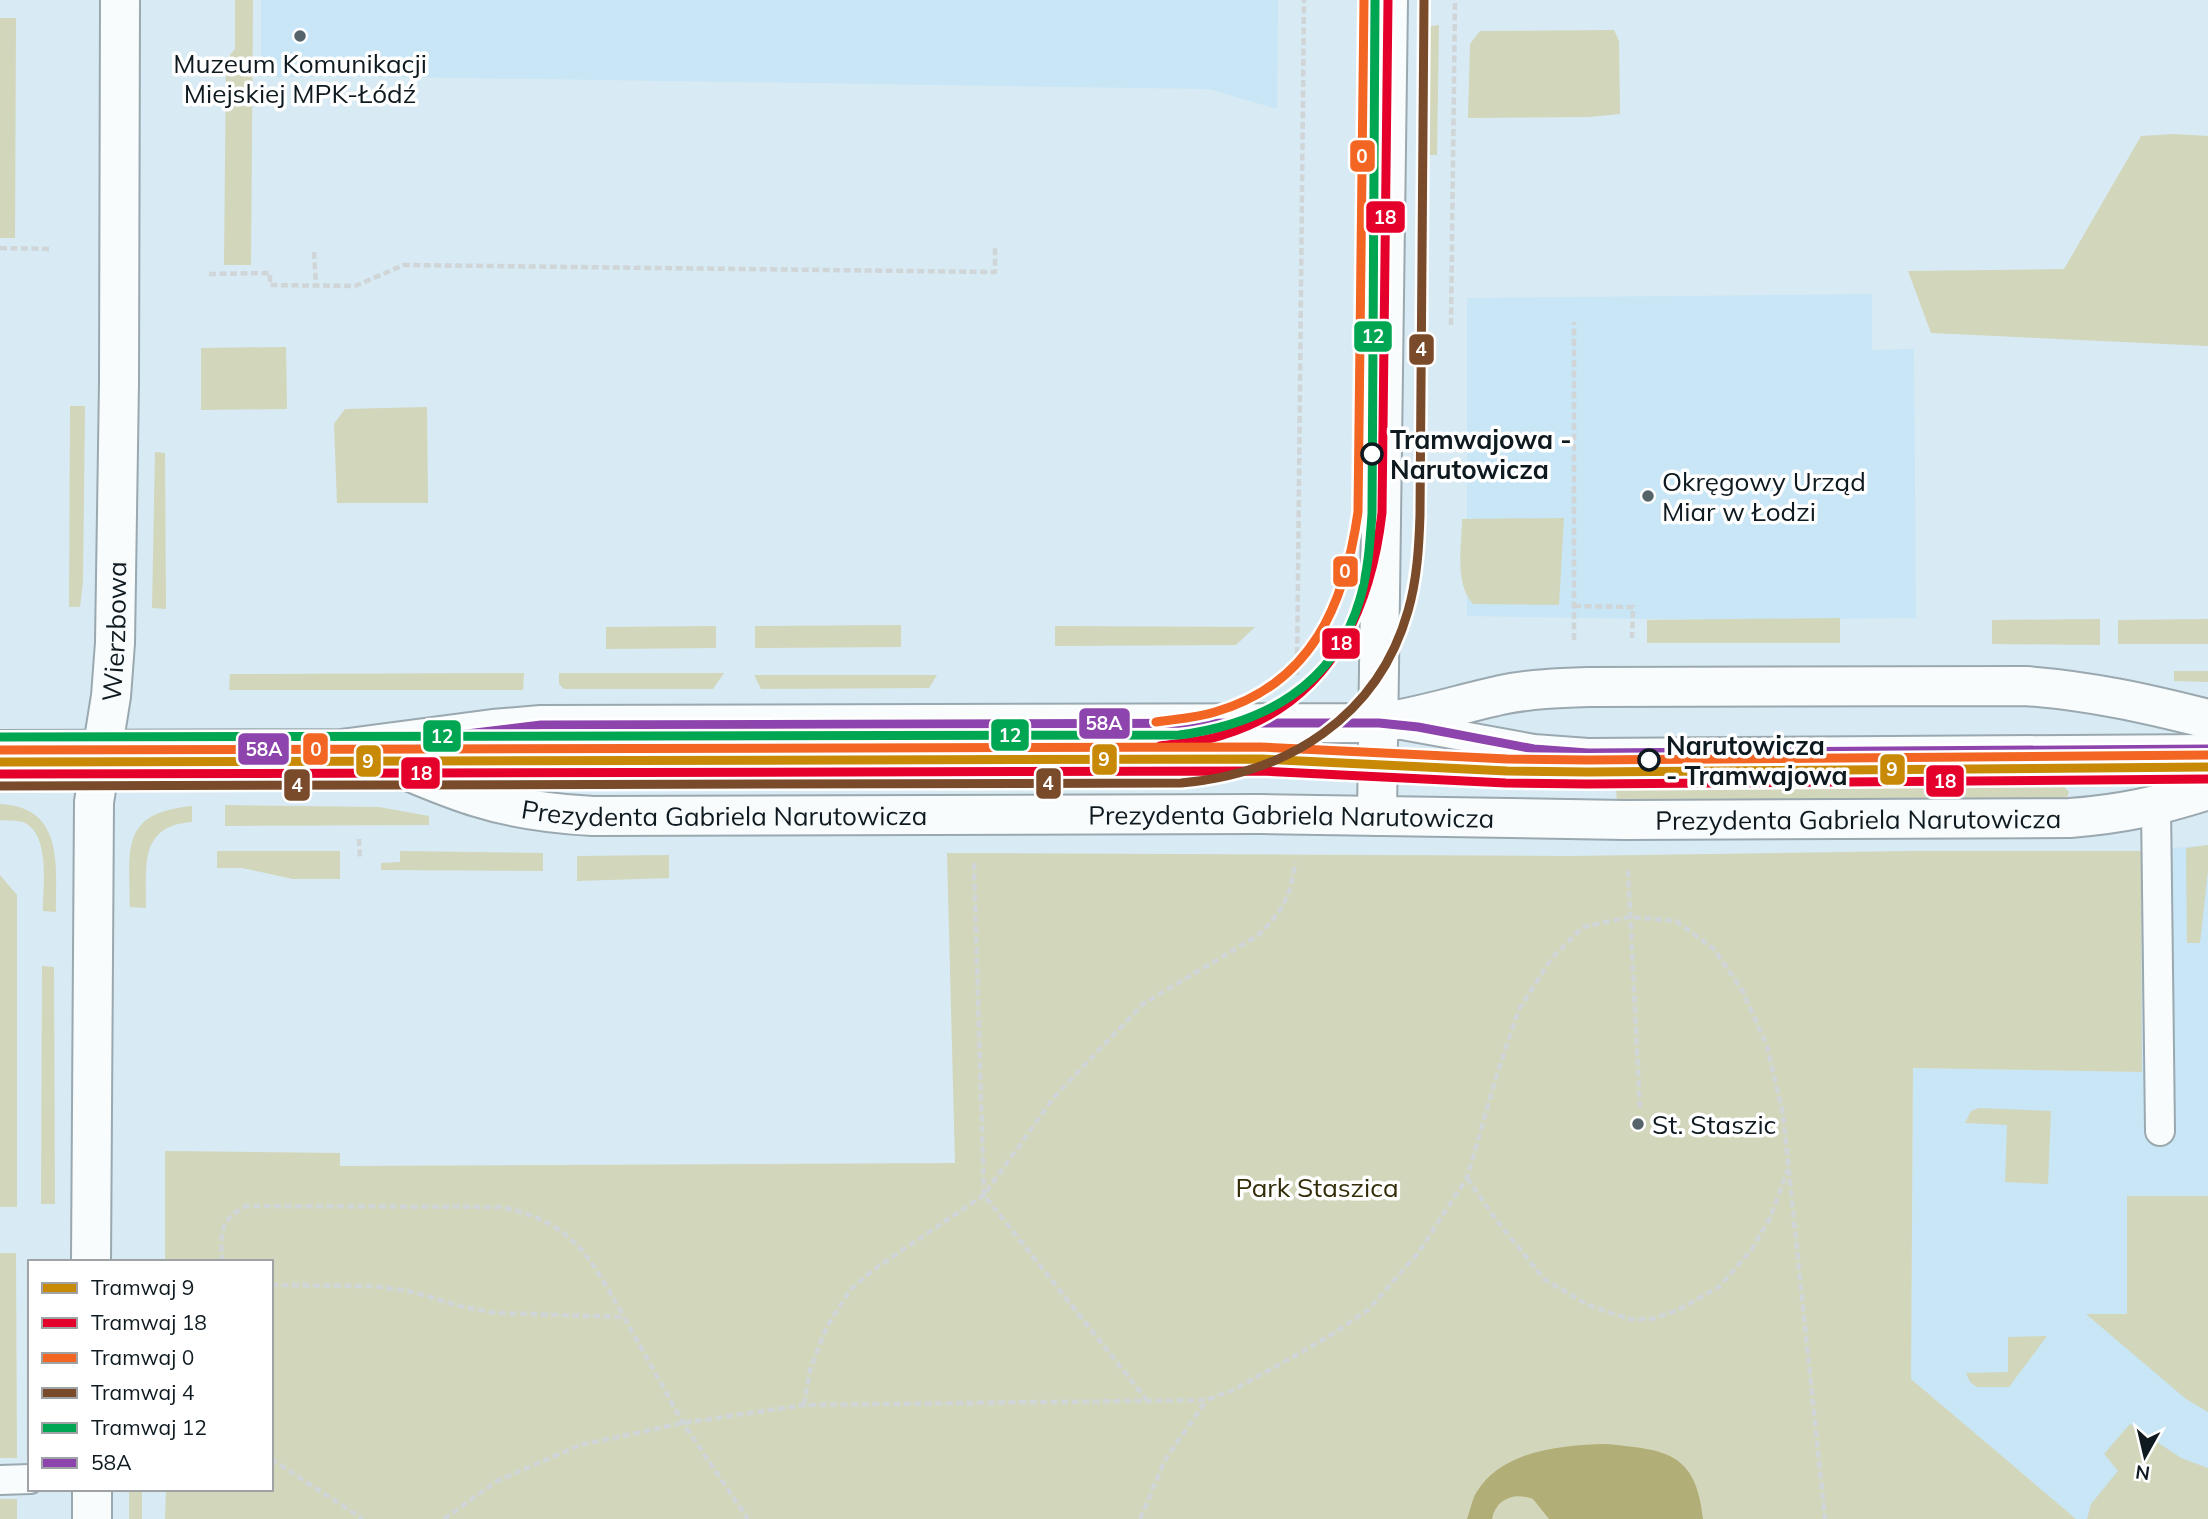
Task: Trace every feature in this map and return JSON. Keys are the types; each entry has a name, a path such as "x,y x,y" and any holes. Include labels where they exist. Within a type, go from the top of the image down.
{"street":[{"name":"Wierzbowa","path":"91,1260 94,802 111,696 115,643 120,382 120,0"},
{"path":"1377,816 1388,0"},
{"name":"Prezydenta Gabriela Narutowicza","path":"0,750 341,748 541,725 1379,723 1419,717 1502,695 1546,688 1589,687 2026,687 2090,692 2208,719"},
{"name":"Prezydenta Gabriela Narutowicza","path":"341,748 386,761 475,797 521,809 561,815 593,816 1261,814 1612,820 2070,818 2114,815 2156,807 2208,790"},
{"path":"92,1491 92,1519"}],"lane":[{"path":"1379,723 1418,727 1534,749 1588,754 2208,749"},
{"path":"2156,807 2160,1131"},
{"path":"0,1480 28,1479"}],"path":[{"path":"1297,626 1304,0"},
{"path":"1451,325 1455,0"},
{"path":"208,274 270,273 270,285 355,286 404,265 995,272 995,247"},
{"path":"0,248 51,249"},
{"path":"314,252 316,285"},
{"path":"1574,322 1574,642"},
{"path":"1574,606 1633,607 1632,644"},
{"path":"359,839 360,858"},
{"path":"804,1405 810,1370 826,1328 850,1290 873,1270 984,1195 1055,1096 1143,1004 1257,936 1270,924 1285,905 1296,854"},
{"path":"974,857 984,1195 1147,1399"},
{"path":"1628,867 1640,1110"},
{"path":"444,1519 497,1481 580,1446 683,1423 804,1405 1206,1400 1233,1390 1331,1335 1368,1310 1418,1253 1466,1178 1497,1071 1519,1009 1552,958 1583,927 1630,917 1676,921 1714,949 1742,990 1767,1046 1783,1114 1825,1519"},
{"path":"1466,1178 1544,1279 1588,1306 1629,1319 1652,1319 1678,1310 1719,1287 1752,1250 1770,1218 1788,1168"},
{"path":"222,1260 221,1233 228,1216 246,1206 502,1207 525,1212 549,1222 572,1239 588,1256 683,1423 748,1519"},
{"path":"273,1285 372,1286 409,1291 495,1313 624,1317"},
{"path":"1140,1519 1165,1460 1206,1400"},
{"path":"273,1460 363,1519"}],"shaded area":[{"path":"261,0 1278,0 1277,109 1209,89 257,77 257,73 261,72"},
{"path":"1872,294 1872,350 1914,349 1916,618 1710,620 1467,616 1467,298"},
{"path":"2208,845 2208,1519 2076,1519 1911,1379 1913,1068 2141,1072 2141,851"},
{"path":"1606,1444 1661,1452 1674,1458 1685,1467 1693,1479 1703,1519 1549,1519 1533,1499 1520,1496 1507,1498 1502,1502 1492,1519 1467,1519 1476,1493 1501,1467 1534,1453 1552,1449"}],"green space":[{"path":"235,0 253,0 251,265 224,265 226,60 235,49"},
{"path":"0,18 16,18 15,238 0,238"},
{"path":"1439,25 1437,155 1428,155 1421,149 1422,31"},
{"path":"1614,30 1619,41 1620,114 1589,117 1468,118 1470,44 1480,31"},
{"path":"2141,136 2208,136 2208,346 1931,333 1908,271 2064,269"},
{"path":"286,347 287,409 201,410 201,348"},
{"path":"70,406 85,406 83,581 80,607 69,607"},
{"path":"427,407 428,503 337,503 334,424 345,409"},
{"path":"155,452 165,453 166,609 152,608"},
{"path":"1564,518 1559,605 1473,604 1463,586 1461,575 1462,519"},
{"path":"1840,618 1840,643 1647,643 1647,620"},
{"path":"2100,619 2100,645 1992,644 1992,620"},
{"path":"2208,619 2208,644 2118,644 2118,620"},
{"path":"901,625 901,647 755,648 755,626"},
{"path":"716,626 716,648 606,649 606,627"},
{"path":"1055,626 1255,627 1236,645 1055,646"},
{"path":"2174,671 2208,671 2208,682 2174,681"},
{"path":"524,673 523,690 229,690 230,674"},
{"path":"559,673 724,673 713,689 564,689 559,684"},
{"path":"754,675 937,675 929,688 761,689"},
{"path":"2063,785 2069,792 2064,799 1617,804 1616,787"},
{"path":"0,804 21,808 36,816 46,827 55,858 56,912 43,911 44,862 38,838 32,828 23,822 0,820"},
{"path":"225,805 379,807 429,816 429,825 225,826"},
{"path":"192,806 192,822 162,831 154,840 147,863 146,908 130,907 130,851 140,826 168,810"},
{"path":"2208,845 2208,871 2200,943 2187,943 2186,848"},
{"path":"217,851 340,851 340,879 293,879 242,868 217,868"},
{"path":"400,851 543,853 543,871 381,870 381,863 400,862"},
{"name":"Park Staszica","path":"2141,851 2142,1072 1913,1068 1911,1379 2076,1519 165,1519 166,1491 273,1491 273,1260 165,1260 165,1151 340,1153 340,1166 955,1163 947,853 1571,856"},
{"path":"669,855 669,878 577,881 577,856"},
{"path":"0,875 17,895 17,1207 0,1207"},
{"path":"42,966 54,967 55,1204 41,1204"},
{"path":"1979,1108 2051,1111 2048,1184 2005,1182 2007,1125 1965,1123 1971,1111"},
{"path":"2127,1196 2208,1196 2208,1412 2186,1399 2086,1314 2127,1314"},
{"path":"0,1253 16,1253 17,1458 0,1458"},
{"path":"2047,1336 2009,1387 1977,1387 1970,1382 1966,1373 2008,1372 2008,1337"},
{"path":"2130,1424 2181,1458 2208,1468 2208,1519 2087,1519 2091,1504 2118,1471 2104,1454"},
{"path":"129,1491 142,1491 142,1519 129,1519"},
{"path":"0,1499 17,1499 17,1519 0,1519"}],"tram line":[{"name":"0","path":"1156,722 1215,712 1248,699 1276,682 1299,661 1318,636 1333,608 1344,578 1358,512 1364,0"},
{"name":"12","path":"0,737 1179,735 1210,730 1267,710 1314,677 1333,655 1348,629 1360,599 1367,568 1372,514 1375,0"},
{"name":"18","path":"1160,746 1223,735 1259,720 1290,701 1316,678 1337,650 1354,620 1367,586 1382,513 1388,0"},
{"name":"4","path":"0,786 1181,783 1220,777 1257,767 1291,753 1323,733 1351,710 1375,681 1394,648 1414,587 1420,515 1424,0"},
{"name":"0","path":"0,750 1261,747 1507,759 1588,760 2208,755"},
{"name":"9","path":"0,762 1261,759 1507,771 1588,772 2208,767"},
{"name":"18","path":"0,774 1261,771 1506,783 1588,784 2208,779"}],"transit line":[{"name":"58A","path":"0,750 341,749 541,725 1297,723 1379,723 1418,727 1534,749 1588,753 2208,749"}],"place":[{"name":"Muzeum Komunikacji Miejskiej MPK-Łódź","path":"300,36"},
{"name":"Tramwajowa - Narutowicza","path":"1372,454"},
{"name":"Okręgowy Urząd Miar w Łodzi","path":"1648,496"},
{"name":"Narutowicza - Tramwajowa","path":"1649,760"},
{"name":"St. Staszic","path":"1638,1124"}]}
